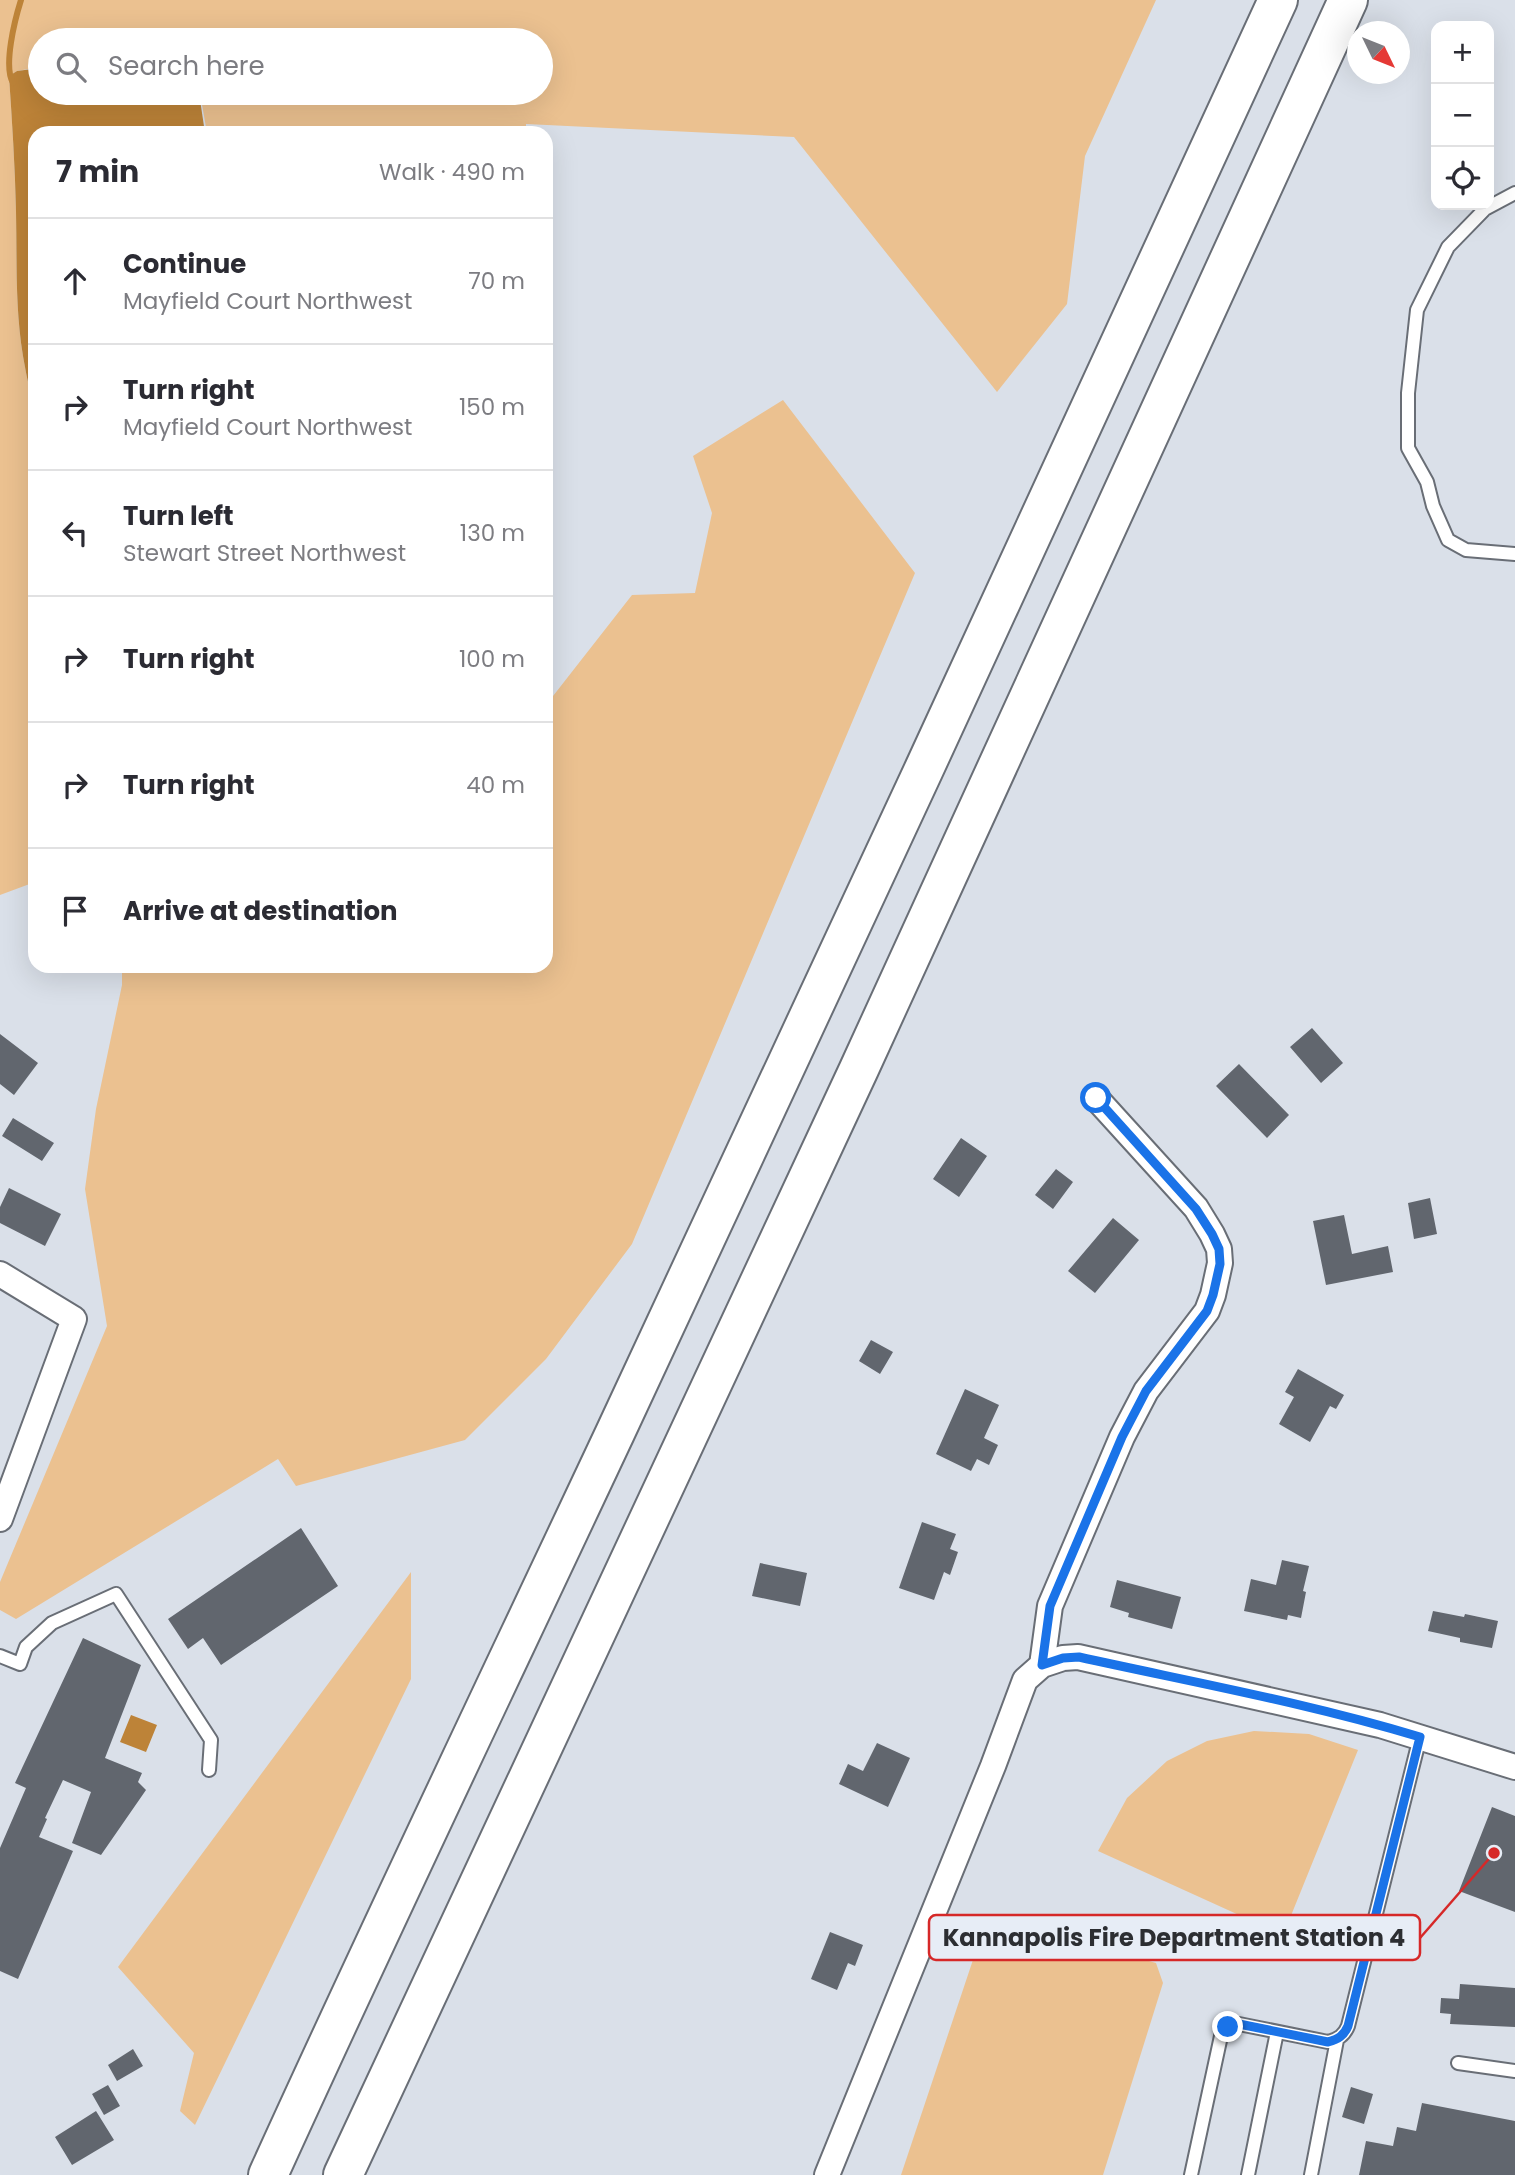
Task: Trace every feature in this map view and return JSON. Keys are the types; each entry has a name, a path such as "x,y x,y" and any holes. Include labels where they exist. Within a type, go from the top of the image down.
{"highway":[{"path":"268,2175 915,791 1278,0"},
{"path":"344,2175 859,1069 1348,0"},
{"path":"253,2175 342,2012"}],"street":[{"path":"1042,1665 1050,1606 1122,1437 1146,1391 1207,1311 1220,1264 1219,1249 1196,1209 1096,1098"},
{"path":"0,1274 74,1319 0,1519"},
{"path":"827,2175 988,1779 1025,1680 1042,1665 1063,1658 1079,1657 1380,1725 1515,1767"}],"lane":[{"path":"1515,194 1485,209 1448,247 1417,310 1408,393 1408,448 1427,482 1433,506 1448,540 1466,550 1515,554"},
{"path":"0,1656 20,1664 26,1647 52,1623 116,1594 211,1740 209,1770"},
{"path":"1191,2175 1221,2036 1228,2027 1239,2024 1328,2042 1345,2033 1420,1737"},
{"path":"1248,2175 1277,2032"},
{"path":"1311,2175 1337,2039"},
{"path":"1458,2063 1515,2071"}],"shaded area":[{"path":"0,0 1156,0 1085,156 1067,304 997,392 794,137 526,124 206,126 202,105 553,105 553,28 28,28 28,69 9,76 19,320 28,381 28,885 0,895"},
{"path":"28,70 28,105 201,105 204,126 28,126 28,381 19,320 9,76 17,71"},
{"path":"783,400 915,573 632,1244 546,1359 465,1440 296,1486 278,1459 16,1619 0,1610 0,1582 107,1326 85,1189 96,1109 122,985 122,973 553,973 553,696 632,595 695,593 712,513 693,456"},
{"path":"411,1572 411,1679 195,2125 180,2111 194,2053 118,1967"},
{"path":"131,1715 157,1725 146,1752 120,1742"},
{"path":"1254,1731 1309,1734 1358,1750 1288,1923 1272,1930 1098,1851 1127,1798 1167,1761 1207,1741"},
{"path":"988,1915 1156,1963 1163,1983 1103,2175 901,2175"}],"building":[{"path":"1312,1028 1343,1063 1321,1083 1290,1047"},
{"path":"0,1034 38,1063 14,1095 0,1084"},
{"path":"1239,1064 1289,1115 1267,1138 1216,1086"},
{"path":"13,1118 54,1143 42,1161 2,1136"},
{"path":"961,1138 987,1156 959,1197 933,1179"},
{"path":"1056,1169 1073,1182 1053,1209 1035,1195"},
{"path":"9,1188 61,1214 45,1246 0,1223 0,1207"},
{"path":"1430,1198 1437,1234 1414,1239 1408,1203"},
{"path":"1344,1215 1352,1254 1388,1246 1393,1272 1326,1285 1313,1221"},
{"path":"1113,1218 1139,1240 1095,1293 1068,1271"},
{"path":"871,1340 893,1352 880,1374 859,1361"},
{"path":"1298,1369 1344,1395 1336,1409 1330,1406 1310,1442 1279,1424 1294,1397 1285,1392"},
{"path":"965,1389 999,1405 984,1438 998,1445 989,1465 977,1459 971,1471 936,1454"},
{"path":"922,1522 956,1534 950,1549 958,1552 950,1575 944,1572 934,1600 899,1588"},
{"path":"301,1528 338,1586 221,1665 203,1638 188,1649 168,1619"},
{"path":"1282,1560 1309,1566 1303,1591 1306,1592 1301,1618 1288,1615 1287,1620 1244,1611 1251,1579 1276,1585"},
{"path":"760,1563 807,1573 800,1606 752,1596"},
{"path":"1117,1580 1181,1597 1172,1629 1128,1617 1129,1613 1110,1607"},
{"path":"1433,1611 1498,1621 1492,1648 1460,1642 1460,1638 1428,1631"},
{"path":"83,1638 141,1665 105,1758 142,1773 138,1782 146,1790 101,1855 72,1843 91,1792 63,1780 39,1837 73,1851 18,1979 0,1971 0,1848 26,1788 15,1783"},
{"path":"877,1743 910,1758 888,1807 839,1784 848,1764 863,1771"},
{"path":"1492,1807 1515,1816 1515,1912 1459,1891"},
{"path":"830,1932 863,1945 855,1966 848,1963 837,1990 811,1979"},
{"path":"1460,1984 1515,1988 1515,2027 1450,2024 1451,2014 1440,2013 1441,1998 1459,1999"},
{"path":"133,2049 143,2066 117,2081 108,2065"},
{"path":"108,2085 120,2106 104,2115 92,2094"},
{"path":"1351,2087 1373,2094 1364,2124 1342,2117"},
{"path":"1422,2103 1515,2121 1515,2175 1359,2175 1366,2141 1393,2146 1397,2127 1416,2131"},
{"path":"96,2111 114,2140 72,2165 55,2137"}],"waterway":[{"path":"13,83 9,66 10,54 21,0"}],"place":[{"name":"Kannapolis Fire Department Station 4","path":"1494,1853"}],"route":[{"path":"1096,1098 1196,1209 1219,1249 1220,1264 1207,1311 1146,1391 1122,1437 1050,1606 1042,1665 1063,1658 1079,1657 1248,1694 1420,1737 1345,2033 1328,2042 1239,2024 1228,2027"}]}
